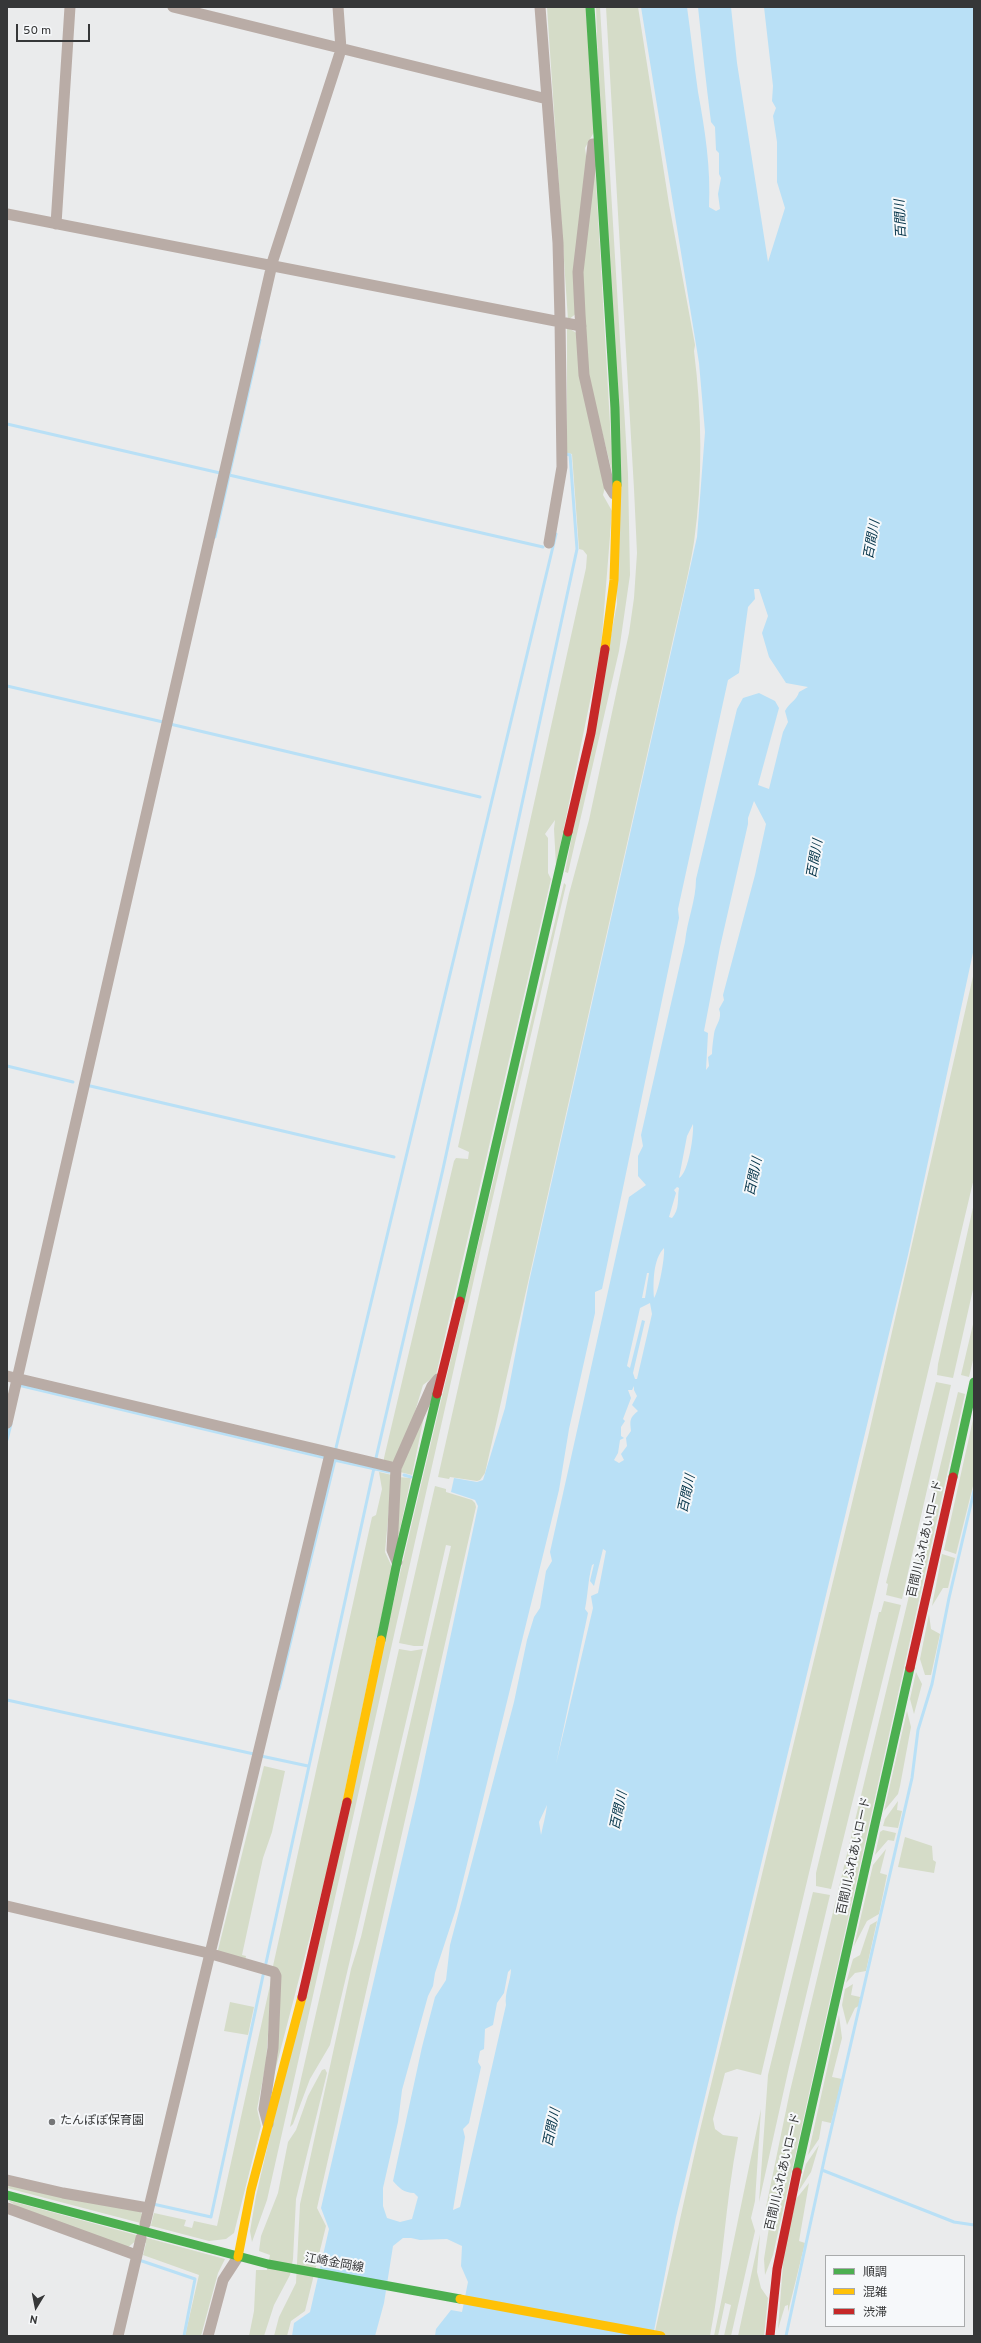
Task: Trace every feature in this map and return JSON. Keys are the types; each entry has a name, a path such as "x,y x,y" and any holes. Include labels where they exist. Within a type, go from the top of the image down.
{"street":[{"path":"56,220 70,7"},
{"path":"173,7 547,99"},
{"path":"7,1423 14,1381 274,265 344,49 338,7"},
{"path":"540,7 558,242 562,321 562,467 549,543"},
{"path":"208,2336 223,2280 238,2257 251,2190 309,1972 352,1781 397,1562 440,1376 474,1241 591,733 607,640 614,580 617,500 615,408 590,7"},
{"path":"599,144 593,144 578,272 584,375 609,486 617,500"},
{"path":"7,214 56,220 581,326"},
{"path":"397,1562 392,1550 396,1468 432,1386 440,1376"},
{"path":"14,1381 332,1456 396,1468"},
{"name":"百間川ふれあいロード","path":"770,2336 777,2269 783,2233 974,1382"},
{"path":"145,2224 212,1956 332,1456"},
{"path":"7,1906 265,1968 274,1972 276,1976 273,2048 264,2109 268,2125"},
{"path":"7,2180 63,2193 148,2208"},
{"name":"江崎金岡線","path":"7,2195 268,2264 660,2336"},
{"path":"7,2208 136,2256"},
{"path":"118,2336 141,2238"}],"green space":[{"path":"547,7 586,7 594,132 585,148 587,162 577,313 568,320"},
{"path":"596,7 600,7 628,474 630,575 619,651 568,873 565,872 617,604"},
{"path":"606,7 638,7 669,204 695,345 694,351 700,423 700,470 697,518 686,584 485,1473 480,1480 477,1481 450,1477 449,1479 438,1477 569,894 589,820 629,633 634,598 637,553 634,489"},
{"path":"595,164 613,476 587,372 581,271"},
{"path":"567,327 578,334 605,487 603,495 612,511 601,648 556,866 555,820 545,834 548,838 548,873 551,879 436,1375 423,1385 411,1425 396,1460 390,1463 384,1462 384,1458 454,1161 456,1158 468,1159 469,1152 458,1147 586,568 587,555 583,550 579,549 572,454 567,453"},
{"path":"564,883 566,885 481,1248 267,2200 252,2242 250,2231 256,2196 402,1565"},
{"path":"974,972 974,1178 761,2075 737,2069 725,2073 713,2119 715,2129 723,2135 738,2137 710,2336 654,2336 699,2134 868,1437"},
{"path":"974,1203 974,1285 953,1378 937,1375 938,1364"},
{"path":"974,1320 974,1356 969,1377 961,1375"},
{"path":"936,1382 951,1385 902,1599 886,1595 888,1584 886,1583"},
{"path":"958,1392 965,1394 773,2255 765,2275 764,2259 770,2221 766,2207 790,2091"},
{"path":"427,1402 412,1475 400,1472"},
{"path":"974,1415 974,1482 956,1554 944,1550"},
{"path":"379,1472 392,1475 385,1552 392,1567 332,1852 268,2098 273,1966 372,1517 376,1515 382,1489"},
{"path":"398,1477 411,1478 398,1538"},
{"path":"435,1486 446,1489 446,1492 472,1500 476,1507 317,2208 326,2226 305,2311 291,2321 287,2336 274,2336 279,2317 296,2283 300,2204 351,1969 361,1937 451,1546 446,1545 423,1646 399,1643"},
{"path":"942,1554 955,1558 948,1588 943,1588 932,1606"},
{"path":"884,1601 901,1605 831,1889 816,1886 816,1873 879,1612 881,1612"},
{"path":"929,1614 931,1629 940,1634 931,1675 925,1675 920,1659"},
{"path":"399,1649 411,1651 423,1649 330,2045 310,2079 293,2124 290,2127"},
{"path":"916,1672 922,1684 914,1714 910,1699"},
{"path":"907,1711 911,1727 900,1786 898,1794 884,1811"},
{"path":"264,1766 285,1771 272,1832 263,1858 242,1955 246,1956 245,1961 217,1954"},
{"path":"898,1801 897,1810 902,1811 898,1828 883,1826 885,1819"},
{"path":"883,1830 896,1833 894,1841 888,1840 875,1855 880,1832"},
{"path":"905,1837 932,1846 933,1860 936,1862 934,1873 898,1867"},
{"path":"886,1849 880,1873 887,1875 879,1914 867,1921 854,1946 873,1865"},
{"path":"813,1892 830,1895 759,2202 768,2075"},
{"path":"877,1921 866,1971 855,1973 846,1983 853,1959 860,1955 870,1925"},
{"path":"272,1976 266,2063 257,2109 261,2126 234,2233 226,2239 209,2241 7,2188 7,2183 139,2210 142,2214 141,2222 151,2225 154,2213 186,2220 184,2226 192,2228 194,2221 217,2226"},
{"path":"853,1984 851,1995 860,1997 859,2006 855,2008 847,2025 842,2005 845,1989"},
{"path":"230,2002 254,2007 248,2035 224,2031"},
{"path":"839,2015 842,2038 832,2077 842,2079 831,2123 822,2121 819,2139 808,2155"},
{"path":"325,2069 327,2073 296,2199 293,2259 290,2275 274,2305 264,2336 249,2336 254,2311 256,2270 267,2270 270,2255 259,2251 261,2236 278,2193 288,2142 296,2130 308,2096 322,2070"},
{"path":"761,2109 755,2201 751,2218 755,2231 731,2336 724,2336 731,2305 725,2303 718,2336 714,2336"},
{"path":"819,2145 811,2172 798,2192 806,2164"},
{"path":"809,2183 799,2241 805,2243 788,2312 788,2305 785,2306 778,2329 784,2252 796,2199"},
{"path":"7,2200 225,2259 218,2273 201,2336 185,2336 199,2275 143,2255 146,2243 137,2240 127,2248 21,2209"},
{"path":"760,2234 757,2272 761,2288 768,2298 764,2336 738,2336"}],"water":[{"name":"百間川","path":"641,7 687,7 707,149 709,207 716,211 720,209 718,194 721,178 719,174 719,153 716,150 715,127 711,122 698,7 731,7 737,63 768,262 785,208 777,182 777,142 773,116 776,108 772,101 773,86 764,7 974,7 974,948 908,1255 676,2217 653,2336 435,2336 436,2329 451,2310 462,2312 468,2282 461,2266 462,2246 447,2239 420,2240 403,2238 393,2246 384,2303 375,2336 292,2336 294,2323 310,2312 329,2229 321,2208 418,1790 478,1506 475,1500 451,1492 454,1478 477,1482 483,1480 505,1408 529,1282 697,537 705,432 699,363","holes":["754,589 759,589 768,616 762,633 769,657 786,683 808,687 799,692 797,697 785,711 788,722 783,732 769,789 758,785 779,708 775,701 759,693 743,698 737,709 696,879 695,895 685,942 641,1135 643,1146 638,1156 638,1176 646,1185 629,1197 550,1552 552,1561 546,1571 540,1608 534,1617 527,1640 514,1702 450,1945 446,1980 435,1997 422,2047 393,2181 402,2190 414,2193 418,2197 412,2219 400,2222 387,2218 383,2206 383,2188 398,2122 402,2090 428,1996 433,1986 435,1973 456,1909 559,1490 569,1429 595,1313 595,1292 602,1289 679,918 678,909 728,680 739,673 748,607 755,599","754,801 766,824 755,875 723,995 724,1000 719,1009 720,1016 715,1031 712,1054 708,1057 709,1066 706,1070 708,1033 704,1031 720,947 748,824 748,818","693,1124 693,1136 690,1152 683,1175 679,1178 687,1136","677,1187 679,1188 677,1207 675,1215 672,1218 669,1217 676,1193 674,1190","664,1248 664,1259 658,1288 654,1298 654,1278 660,1253","647,1273 649,1273 645,1298 642,1298","650,1303 652,1314 637,1379 635,1379 633,1373 645,1321 642,1320 630,1368 627,1366 640,1308","634,1386 637,1396 632,1405 638,1411 631,1420 631,1431 626,1438 627,1446 621,1454 624,1460 619,1463 614,1460 618,1453 620,1440 624,1438 621,1436 621,1427 625,1421 623,1419 631,1398 628,1390 632,1390","603,1549 606,1551 598,1593 591,1596 593,1608 556,1764 588,1613 585,1609 592,1565 594,1564 590,1581 594,1586","547,1805 541,1835 539,1822","511,1969 506,1996 506,2005 460,2207 453,2210 465,2137 463,2129 469,2123 481,2067 478,2062 480,2051 484,2049 485,2029 493,2025 497,2003 504,1993 508,1972"]}],"waterway":[{"path":"215,537 260,340"},
{"path":"7,424 220,473"},
{"path":"376,1458 443,1169 577,549 570,455 566,454"},
{"path":"229,475 543,547"},
{"path":"335,1452 556,534"},
{"path":"7,686 163,722"},
{"path":"170,724 480,797"},
{"path":"7,1066 73,1082"},
{"path":"86,1085 394,1157"},
{"path":"18,1385 326,1458"},
{"path":"7,1440 11,1424"},
{"path":"334,1460 389,1472"},
{"path":"279,1689 335,1460"},
{"path":"266,1963 374,1468"},
{"path":"404,1475 411,1477"},
{"path":"786,2336 825,2156 912,1778 918,1730 932,1684 949,1598 974,1491"},
{"path":"7,1700 254,1754"},
{"path":"261,1756 308,1766"},
{"path":"153,2204 211,2217 264,1971"},
{"path":"822,2170 954,2222 974,2225"},
{"path":"139,2260 195,2279 184,2336"}],"traffic: fast":[{"path":"590,7 615,408 617,485"},
{"path":"460,1301 568,832"},
{"path":"953,1477 974,1382"},
{"path":"381,1640 397,1562 437,1394"},
{"path":"797,2172 910,1668"},
{"path":"7,2195 268,2264 460,2299"}],"traffic: slow":[{"path":"605,649 614,580 617,485"},
{"path":"347,1802 381,1640"},
{"path":"238,2257 251,2190 302,1997"},
{"path":"460,2299 661,2336"}],"traffic: jam":[{"path":"568,832 591,733 605,649"},
{"path":"437,1394 460,1301"},
{"path":"910,1668 953,1477"},
{"path":"302,1997 347,1802"},
{"path":"770,2336 777,2269 797,2172"}],"place":[{"name":"たんぽぽ保育園","path":"52,2122"}]}
